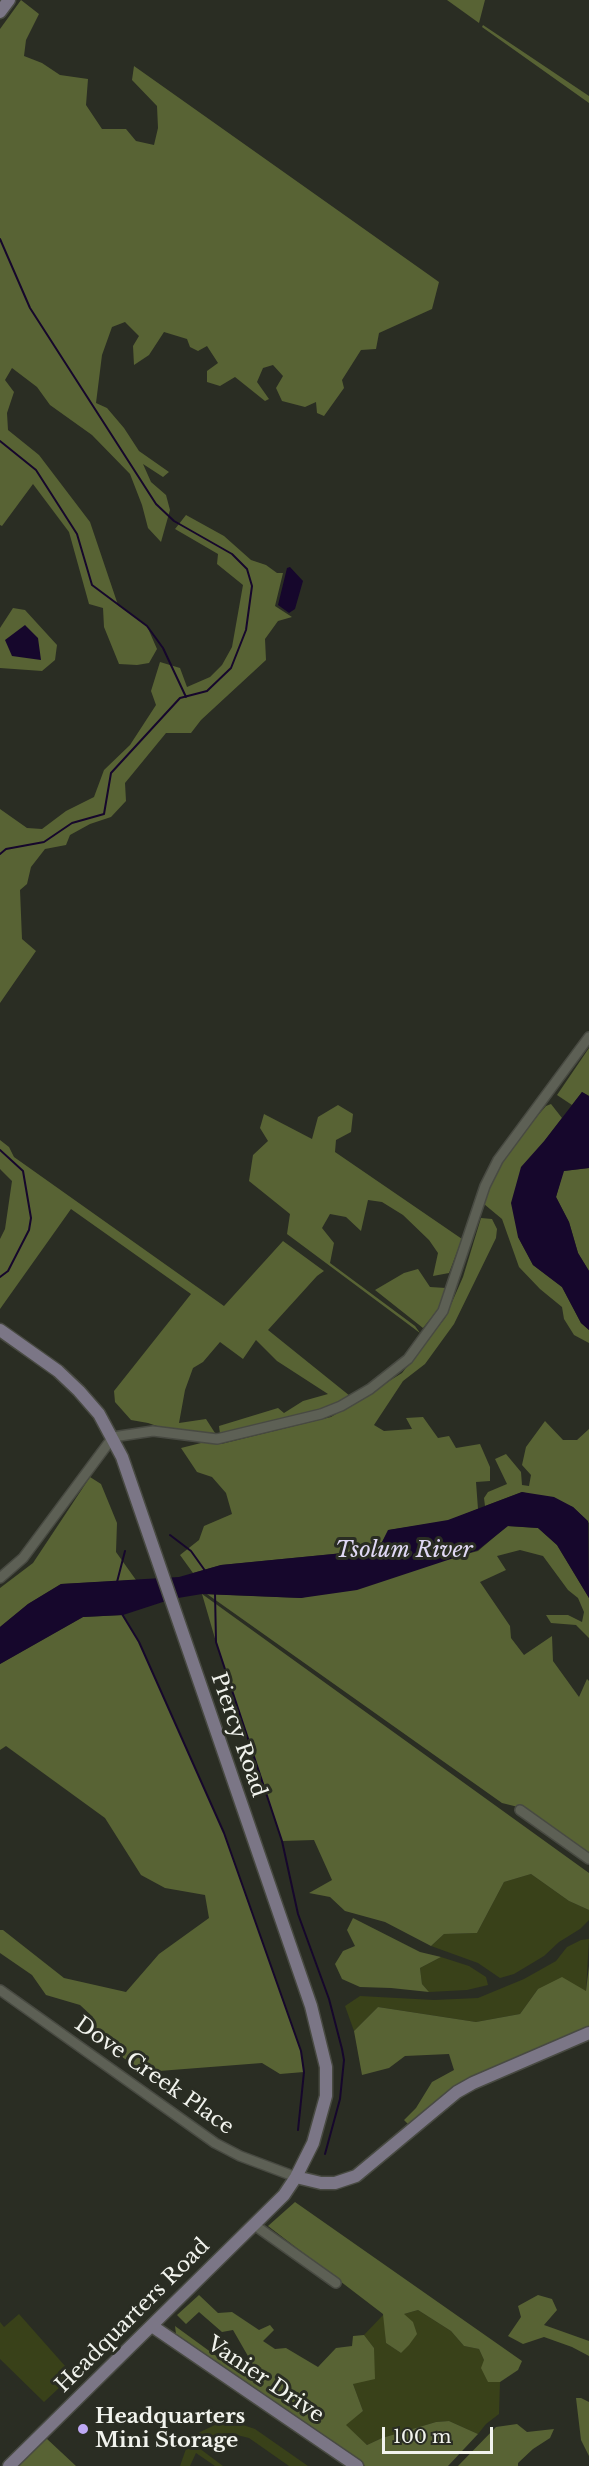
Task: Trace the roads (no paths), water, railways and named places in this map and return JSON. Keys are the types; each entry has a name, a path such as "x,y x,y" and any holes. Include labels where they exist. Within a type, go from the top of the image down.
{"main road":[{"path":"0,12 9,0"},
{"name":"Piercy Road","path":"0,1330 58,1371 99,1414 113,1437 135,1493 311,2006 327,2067 326,2096 313,2143 284,2195"},
{"path":"296,2177 321,2183 356,2176 457,2092 589,2033"},
{"name":"Headquarters Road","path":"9,2466 284,2195"},
{"name":"Vanier Drive","path":"152,2326 357,2466"}],"street":[{"path":"0,1578 23,1558 113,1437 153,1431 218,1439 311,1417 341,1406 370,1389 408,1359 443,1311 485,1186 498,1160 589,1037"},
{"path":"520,1810 589,1859"},
{"name":"Dove Creek Place","path":"0,1990 215,2142 240,2156 296,2177"},
{"path":"253,2224 336,2283"}],"water":[{"path":"290,567 303,581 295,609 289,613 278,605 287,568"},
{"path":"25,625 38,638 41,660 12,656 5,640"},
{"path":"582,1092 589,1096 589,1168 564,1171 556,1197 569,1222 578,1253 589,1271 589,1330 581,1323 562,1287 533,1265 518,1237 511,1203 521,1167"},
{"name":"Tsolum River","path":"522,1492 554,1497 573,1507 588,1521 589,1598 557,1545 538,1528 508,1526 478,1550 357,1590 301,1598 202,1594 172,1599 123,1615 83,1617 0,1664 0,1627 28,1604 61,1584 179,1577 221,1565 364,1551 380,1546 388,1530 448,1520"}],"waterway":[{"path":"0,239 30,308 156,504 174,521 232,554 247,569 252,586 246,630 231,668 207,691 180,698 111,773 104,814 72,823 44,842 6,849 0,854"},
{"path":"0,441 36,470 77,534 92,585 147,626 163,648 186,697"},
{"path":"0,1150 23,1171 31,1218 29,1230 8,1271 0,1277"},
{"path":"170,1535 191,1551 206,1572"},
{"path":"117,1582 125,1551"},
{"path":"215,1593 216,1642 282,1841 298,1914 329,1999 342,2049 344,2060 340,2099 325,2154"},
{"path":"122,1614 139,1642 224,1833 301,2051 304,2072 298,2130"}],"place":[{"name":"Headquarters Mini Storage","path":"83,2429"}]}
